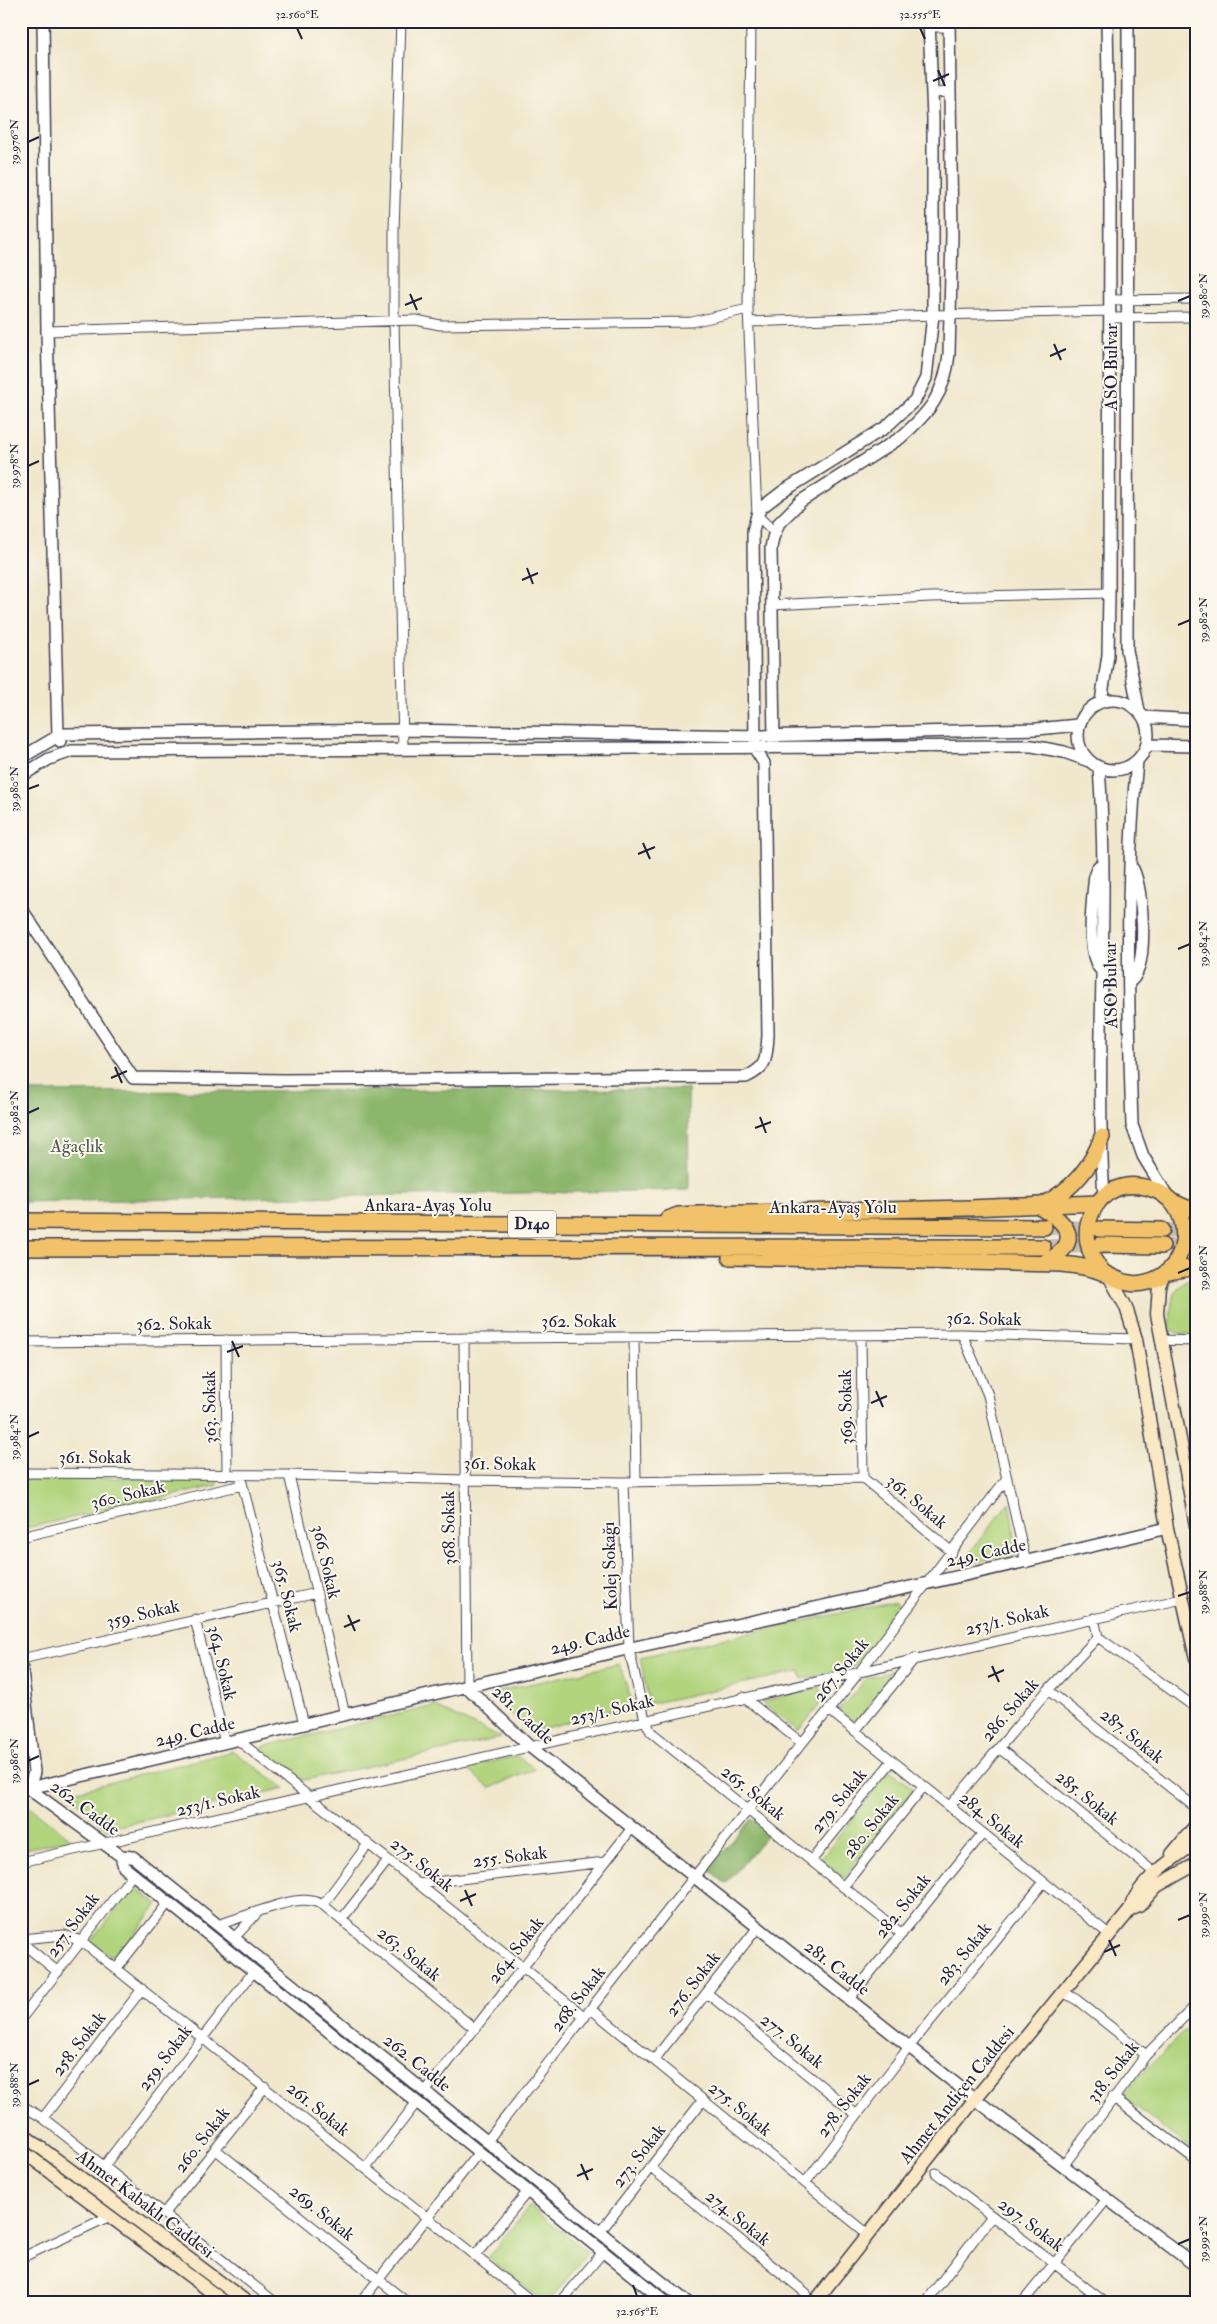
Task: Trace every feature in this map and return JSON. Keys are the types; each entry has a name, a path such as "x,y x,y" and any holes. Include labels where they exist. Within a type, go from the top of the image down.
{"highway":[{"path":"1039,1205 1060,1195 1082,1174 1094,1156 1102,1137"},
{"path":"1107,1275 1092,1259 1086,1240 1088,1220 1101,1200 1120,1188 1137,1185 1154,1189 1170,1200 1187,1208 1196,1209"},
{"path":"654,1225 678,1215 969,1208 1101,1200"},
{"path":"1165,1273 1179,1257 1185,1237 1181,1216 1170,1200"},
{"path":"1039,1205 1056,1215 1063,1222 1067,1232 1067,1241 1061,1252 1042,1263"},
{"name":"Ankara-Ayaş Yolu","path":"21,1221 1044,1227"},
{"path":"1100,1229 1162,1230"},
{"path":"1100,1245 1162,1246"},
{"path":"647,1247 658,1253 671,1256 1078,1265 1124,1283 1135,1284 1146,1283 1165,1273 1196,1268"},
{"name":"D140","path":"21,1248 1043,1247"}],"main road":[{"path":"1165,1273 1159,1286 1156,1304 1195,1522"},
{"path":"1107,1275 1126,1307 1136,1339 1167,1528 1196,1658"},
{"path":"1156,1873 1196,1825"},
{"name":"Ahmet Andiçen Caddesi","path":"814,2303 975,2099 1130,1910 1132,1901 1156,1873 1196,1843"},
{"name":"Ahmet Andiçen Caddesi","path":"1130,1910 1139,1906 1157,1886 1196,1864"},
{"name":"Ahmet Kabaklı Caddesi","path":"21,2133 248,2303"},
{"name":"Ahmet Kabaklı Caddesi","path":"21,2150 226,2303"}],"street":[{"path":"43,21 47,331 58,736 64,752"},
{"path":"401,21 394,230 394,320 403,748"},
{"path":"21,908 133,1078 284,1080 746,1077 760,1070 764,1064 768,1036 764,763 754,749 752,547 757,515 748,309 751,21"},
{"name":"ASO Bulvar","path":"1101,702 1108,655 1109,593 1110,310 1107,21"},
{"name":"ASO Bulvar","path":"1128,21 1127,650 1141,714"},
{"path":"757,515 761,508 782,492 886,427 915,400 923,385 929,366 933,315 932,93 929,24 949,24 952,235 948,363 942,386 931,408 900,438 801,502 779,524 771,548 774,749 764,763"},
{"path":"932,93 950,92"},
{"path":"1110,310 1128,300 1196,300"},
{"path":"47,331 394,320 416,320 440,325 692,322 748,309"},
{"path":"749,322 1110,310 1128,318 1196,316"},
{"path":"757,515 775,533"},
{"path":"772,604 930,597 1109,593"},
{"path":"1094,764 1078,746 1078,725 1087,711 1101,702 1114,700 1127,703 1141,714 1196,720"},
{"path":"21,776 48,759 64,752 403,748 774,749 1032,746 1064,752 1094,764 1119,770 1137,761 1146,745 1148,736 1141,714"},
{"path":"21,758 58,736 65,734 403,730 774,735 1037,729 1078,725"},
{"path":"1146,745 1196,746"},
{"name":"ASO Bulvar","path":"1137,761 1130,865 1129,982 1132,1125 1142,1156 1170,1200"},
{"name":"ASO Bulvar","path":"1094,764 1103,863 1101,1200"},
{"path":"962,1334 988,1395 1026,1563"},
{"name":"362. Sokak","path":"21,1342 962,1334 1136,1339"},
{"name":"369. Sokak","path":"861,1335 863,1478"},
{"path":"634,1337 636,1482"},
{"name":"368. Sokak","path":"464,1338 467,1687"},
{"name":"363. Sokak","path":"226,1340 227,1474"},
{"path":"1161,1340 1196,1341"},
{"name":"361. Sokak","path":"21,1473 227,1474 624,1482 863,1478 952,1552"},
{"name":"365. Sokak","path":"240,1475 304,1724"},
{"name":"366. Sokak","path":"289,1475 345,1715"},
{"name":"267. Sokak","path":"694,1877 861,1670 930,1582 1007,1478"},
{"name":"Kolej Sokağı","path":"624,1482 629,1649"},
{"name":"360. Sokak","path":"21,1537 242,1485"},
{"name":"249. Cadde","path":"24,1787 225,1743 629,1649 930,1582 1026,1563 1167,1528"},
{"name":"359. Sokak","path":"21,1660 195,1619 317,1593"},
{"name":"253/1. Sokak","path":"21,1862 861,1670 1182,1599"},
{"path":"1094,1618 1098,1637 1196,1708"},
{"name":"364. Sokak","path":"195,1619 225,1743"},
{"name":"286. Sokak","path":"949,1806 1048,1690 1098,1637"},
{"name":"265. Sokak","path":"629,1649 645,1720 656,1737 902,1934"},
{"path":"855,1731 914,1658"},
{"path":"21,1660 34,1772 24,1787"},
{"name":"281. Cadde","path":"467,1687 528,1746 975,2099 1196,2266"},
{"name":"287. Sokak","path":"1048,1690 1196,1808"},
{"path":"743,1697 802,1743"},
{"name":"284. Sokak","path":"829,1710 1110,1935"},
{"name":"275. Sokak","path":"238,1740 523,1967 654,2060 868,2234"},
{"name":"285. Sokak","path":"999,1748 1156,1873"},
{"name":"279. Sokak","path":"811,1861 892,1760"},
{"name":"280. Sokak","path":"843,1887 924,1786"},
{"name":"262. Cadde","path":"24,1787 121,1856 133,1857 688,2303"},
{"name":"264. Sokak","path":"425,2092 632,1828"},
{"name":"282. Sokak","path":"849,2000 983,1833"},
{"path":"218,1925 259,1911 301,1900 309,1900 323,1905 368,1844"},
{"name":"262. Cadde","path":"121,1856 124,1867 667,2303"},
{"path":"341,1920 388,1860"},
{"name":"255. Sokak","path":"418,1884 605,1862"},
{"name":"257. Sokak","path":"21,2019 133,1874"},
{"name":"268. Sokak","path":"487,2141 694,1877"},
{"name":"283. Sokak","path":"909,2047 1044,1882"},
{"path":"116,1969 168,1903"},
{"name":"263. Sokak","path":"323,1905 475,2029"},
{"path":"234,1938 259,1911"},
{"name":"276. Sokak","path":"654,2060 758,1927"},
{"path":"21,1940 64,1935 81,1941"},
{"path":"21,1940 58,1972"},
{"name":"261. Sokak","path":"81,1941 534,2303"},
{"name":"259. Sokak","path":"104,2166 254,1971"},
{"name":"258. Sokak","path":"42,2118 142,1989"},
{"path":"1063,1992 1077,2000 1146,2055"},
{"name":"277. Sokak","path":"707,1993 857,2115"},
{"name":"318. Sokak","path":"1063,2166 1146,2055 1196,2005"},
{"name":"278. Sokak","path":"805,2183 909,2047"},
{"name":"260. Sokak","path":"164,2213 265,2087"},
{"path":"1113,2097 1196,2160"},
{"name":"273. Sokak","path":"600,2232 703,2100"},
{"path":"366,2168 417,2102"},
{"path":"21,2105 42,2118 104,2166 276,2303"},
{"path":"360,2303 487,2141"},
{"name":"269. Sokak","path":"215,2149 408,2303"},
{"name":"274. Sokak","path":"651,2168 806,2292"},
{"name":"297. Sokak","path":"936,2173 1106,2303"},
{"path":"475,2256 528,2191"},
{"path":"1022,2303 1107,2199"},
{"path":"21,2258 110,2216"},
{"path":"925,2303 992,2216"},
{"path":"560,2303 603,2252"}],"green space":[{"name":"Ağaçlık","path":"688,1089 689,1190 21,1202 21,1092"},
{"path":"1196,1275 1196,1334 1180,1334 1170,1329 1172,1304 1181,1286"},
{"path":"214,1477 218,1481 216,1486 21,1529 21,1479"},
{"path":"1009,1502 1018,1554 960,1565"},
{"path":"896,1601 901,1606 860,1662 850,1669 802,1679 800,1671 649,1704 640,1657"},
{"path":"619,1664 633,1705 530,1732 495,1698 498,1691"},
{"path":"899,1669 855,1723 839,1710 867,1678"},
{"path":"820,1687 822,1702 798,1731 761,1702"},
{"path":"434,1706 501,1738 304,1780 264,1753 262,1748 265,1746"},
{"path":"233,1751 285,1788 106,1829 69,1793"},
{"path":"516,1756 536,1769 490,1788 465,1768"},
{"path":"890,1770 914,1789 844,1878 820,1860"},
{"path":"21,1802 23,1802 71,1839 21,1850"},
{"path":"752,1818 769,1833 726,1884 708,1869"},
{"path":"134,1886 158,1904 115,1960 91,1941"},
{"path":"1196,2019 1196,2147 1192,2150 1121,2095"},
{"path":"529,2206 588,2252 548,2303 545,2303 488,2258"}],"tunnel":[{"path":"1044,1227 1100,1229"},
{"path":"1162,1230 1196,1232"},
{"path":"1043,1247 1100,1245"},
{"path":"1162,1246 1196,1247"}]}
